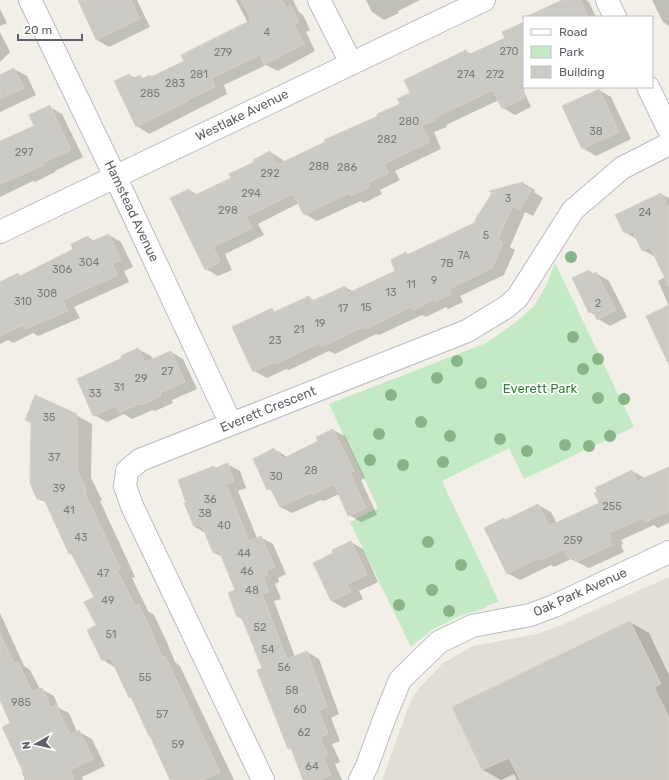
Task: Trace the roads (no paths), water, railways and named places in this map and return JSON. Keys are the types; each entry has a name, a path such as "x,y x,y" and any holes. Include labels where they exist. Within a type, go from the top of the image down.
{"street":[{"name":"Hamstead Avenue","path":"30,0 115,176 231,424"},
{"path":"319,0 351,63"},
{"name":"Westlake Avenue","path":"0,232 484,0"},
{"path":"607,0 615,16"},
{"path":"648,88 669,130"},
{"name":"Everett Crescent","path":"263,780 132,506 125,486 127,471 140,460 467,331 505,308 517,298 573,210 622,168 669,144"},
{"name":"Oak Park Avenue","path":"360,780 367,766 400,680 439,642 472,626 530,615 554,606 669,552"}],"park label":[{"name":"Everett Park","path":"540,388"}]}
